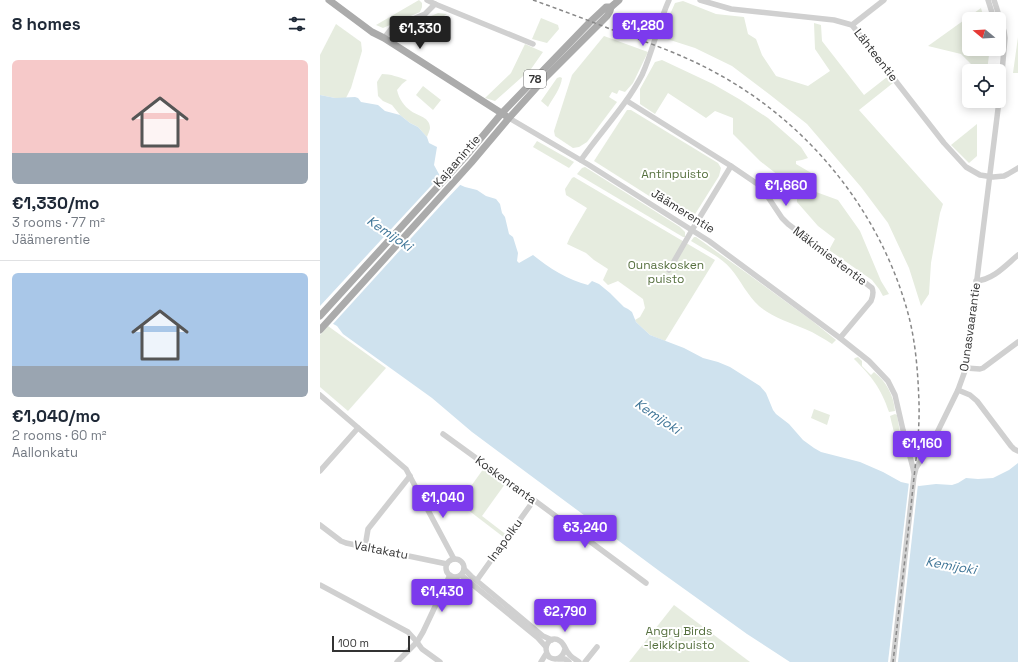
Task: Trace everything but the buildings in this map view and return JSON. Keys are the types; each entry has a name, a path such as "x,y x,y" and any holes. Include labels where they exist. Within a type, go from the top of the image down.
{"main road":[{"name":"Jäämerentie","path":"329,0 372,32 384,38 509,118"},
{"name":"78","path":"502,113 588,23 606,7 611,7 619,0"},
{"name":"Kajaanintie","path":"320,330 471,163 546,77 607,16 611,7"},
{"name":"Kajaanintie","path":"320,316 465,157 502,113"}],"street":[{"path":"427,0 533,44"},
{"path":"581,160 626,101 636,85 645,68 669,0"},
{"name":"Lähteentie","path":"700,0 731,9 834,20 852,25 944,143 966,168 980,175 989,176"},
{"path":"852,25 884,0"},
{"path":"988,0 992,12"},
{"path":"994,0 998,12"},
{"path":"384,38 392,28 426,14 435,4"},
{"name":"Mäkimiestentie","path":"626,101 756,183 762,188 782,218 788,224 872,288 873,296 871,301 840,338"},
{"name":"Ounasvaarantie","path":"893,662 914,476 916,468 933,441 958,390 966,368 997,108"},
{"name":"Jäämerentie","path":"509,118 581,160 692,230 734,259 840,338 877,368 892,388 898,402 914,476"},
{"path":"670,270 692,230 731,166"},
{"path":"989,176 1004,176 1018,168"},
{"path":"976,281 984,281 990,278 1018,255"},
{"path":"966,368 983,368 1018,342"},
{"path":"958,390 970,395 977,401 1011,446 1018,451"},
{"path":"320,396 406,469 454,559"},
{"path":"320,471 358,428"},
{"name":"Koskenranta","path":"443,434 646,583"},
{"path":"911,457 914,459 920,459 924,457"},
{"path":"365,547 368,529 410,476"},
{"name":"Inapolku","path":"477,580 534,500"},
{"name":"Valtakatu","path":"320,525 341,541 346,543 447,564"},
{"path":"454,559 462,561 464,566 461,575 455,577 450,575 447,570 447,564 454,559"},
{"path":"464,569 543,636 552,640"},
{"path":"397,662 417,642 450,575"},
{"path":"461,575 537,637 546,647"},
{"path":"320,586 408,632 426,652 440,662"},
{"path":"542,662 546,654 548,642 558,639 562,642 569,654 579,662"},
{"path":"585,662 597,647"},
{"path":"546,654 550,661 562,657 565,649"},
{"path":"559,658 569,662"}],"green space":[{"path":"419,0 422,3 420,12 383,28 376,25"},
{"path":"683,1 716,14 744,17 748,34 756,39 762,55 776,76 808,86 830,71 815,49 814,23 821,25 822,41 864,95 887,77 893,83 859,110 943,204 931,263 929,294 921,306 909,268 888,223 861,187 807,124 732,66 695,48 667,39 664,36 667,21 675,3"},
{"path":"981,8 982,12 975,12"},
{"path":"438,13 447,14 403,42 396,37 399,30"},
{"path":"541,18 558,25 559,29 547,43 532,39"},
{"path":"962,22 962,55 928,46"},
{"path":"336,24 361,42 362,51 351,88 346,98 335,98 320,95 320,55"},
{"path":"604,36 648,52 633,83 625,92 619,90 617,94 612,92 609,97 617,102 587,142 579,147 573,148 555,136 554,131 572,75"},
{"path":"1018,37 1018,73 1013,73"},
{"path":"525,44 543,52 531,69 495,101 485,98 511,73"},
{"path":"963,56 989,56 988,64 971,64"},
{"path":"662,60 713,84 739,99 768,118 801,147 808,158 796,161 796,164 813,174 816,192 838,200 860,231 881,281 889,294 883,296 872,280 829,250 835,239 818,226 797,202 797,190 760,161 733,134 733,118 715,111 706,118 668,93 655,114 640,104 640,89 655,62"},
{"path":"382,74 407,80 397,90 400,99 411,111 428,121 430,128 427,137 418,127 400,115 392,105 383,101 378,96 377,82"},
{"path":"557,78 562,78 560,85 548,107 541,101"},
{"path":"423,86 441,100 433,110 416,95"},
{"name":"Antinpuisto","path":"627,110 631,110 718,163 721,168 719,176 692,219 687,220 594,161"},
{"path":"977,124 977,156 969,163 951,145"},
{"path":"537,141 574,162 569,168 533,147"},
{"path":"585,167 680,227 685,232 685,237 577,174 582,168"},
{"name":"Ounaskosken puisto","path":"574,177 715,260 665,341 650,335 636,322 635,320 640,317 645,308 643,299 618,281 608,285 603,280 608,269 586,253 567,244 587,208 566,195 565,189"},
{"path":"694,237 748,274 836,340 832,344 812,332 764,310 751,297 727,264 691,241"},
{"path":"328,326 386,368 348,411 320,387 320,335"},
{"path":"858,357 862,361 862,366 871,375 874,372 886,384 893,400 895,411 889,412 883,396 875,383 854,359"},
{"path":"814,409 830,415 827,425 811,418"},
{"path":"895,414 897,415 903,450 898,449 890,416"},
{"path":"484,468 505,484 482,516 508,536 506,539 459,503"},
{"name":"Angry Birds -leikkipuisto","path":"674,605 750,662 629,662"}],"water":[{"name":"Kemijoki","path":"320,95 335,98 355,97 361,102 378,105 385,111 400,115 418,127 427,137 429,143 437,147 434,165 440,176 465,187 477,190 486,196 496,199 500,204 509,234 513,237 518,253 517,261 519,263 533,255 566,277 588,285 592,281 599,284 624,307 632,312 636,322 650,335 684,348 703,358 730,367 760,386 766,393 776,414 789,424 803,440 821,452 860,462 901,482 919,486 936,484 952,485 966,478 993,478 1009,470 1018,463 1018,662 790,662 747,634 662,573 472,432 432,398 343,334 337,326 320,317"}],"pier":[{"path":"442,174 462,183 332,325 320,319 320,306"},
{"path":"909,482 918,484 898,662 888,662"}],"railway":[{"path":"533,0 681,56 718,74 752,95 783,119 812,146 838,176 861,208 881,243 897,279 909,317 916,360 919,403 919,429 893,662"}]}
